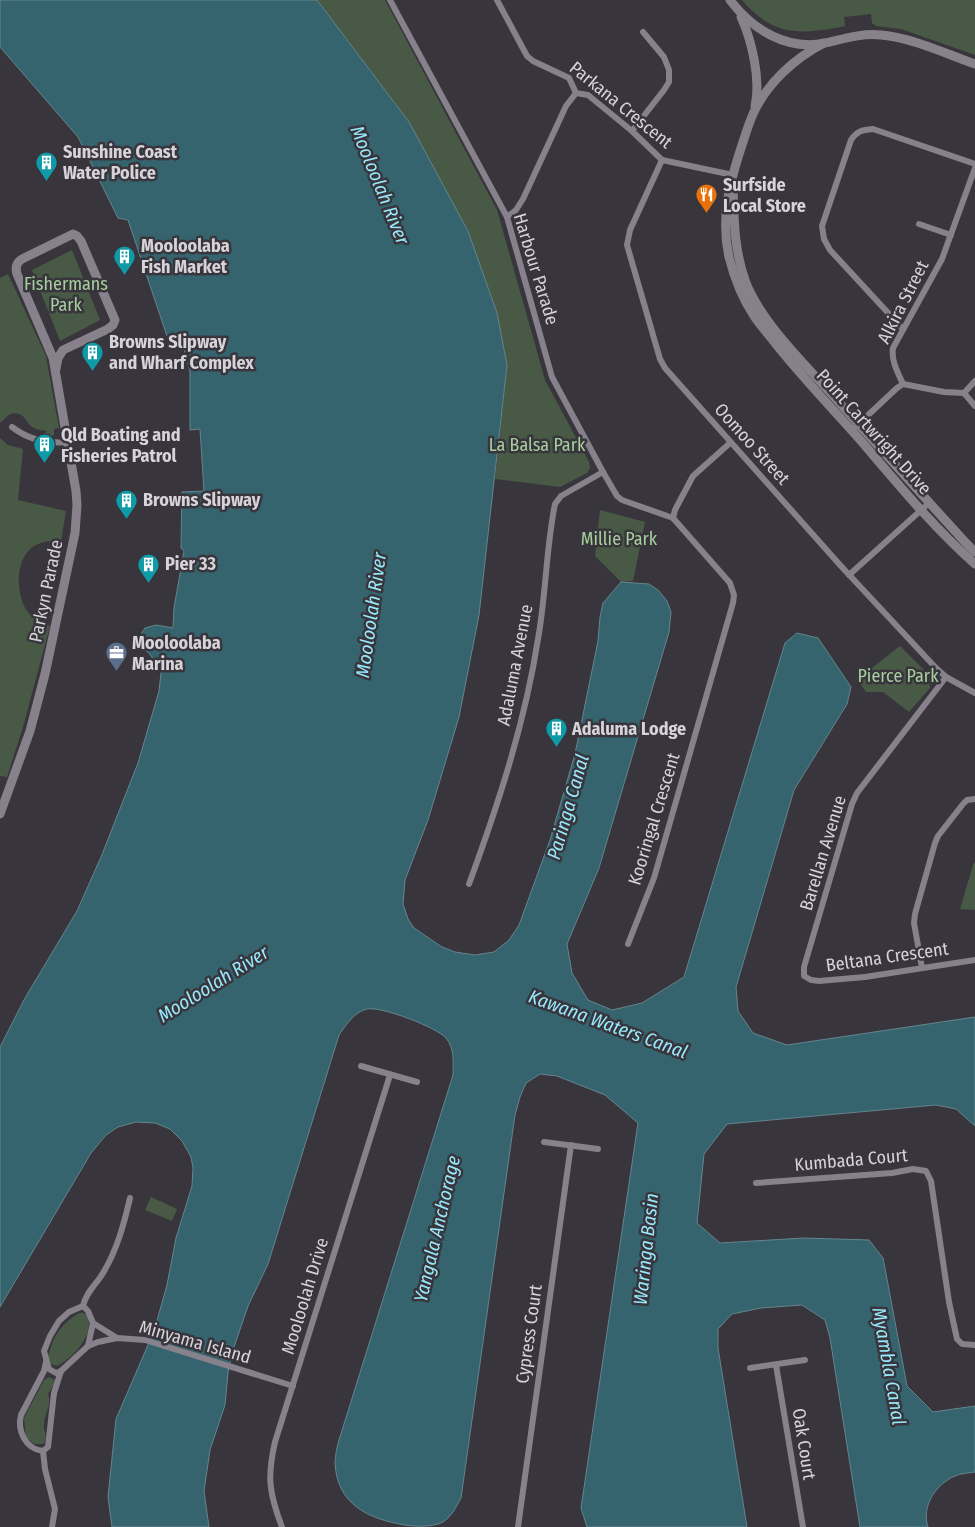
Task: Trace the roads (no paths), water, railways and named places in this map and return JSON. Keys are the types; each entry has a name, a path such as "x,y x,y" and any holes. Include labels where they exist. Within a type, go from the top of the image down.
{"street":[{"name":"Harbour Parade","path":"390,0 507,217 552,377 603,472 617,496 622,500 673,518"},
{"name":"Parkana Crescent","path":"497,0 527,56 569,78 576,93 588,96 632,131 662,160 733,175"},
{"path":"730,0 739,12 760,30 783,40 804,45 857,36 888,36 910,40 975,64"},
{"name":"Point Cartwright Drive","path":"739,12 750,39 758,88 757,100 750,124"},
{"path":"632,131 669,82 669,70 664,57 643,32"},
{"name":"Point Cartwright Drive","path":"824,43 805,54 789,67 763,97 754,112 733,175 726,206 728,249 737,282 786,358 975,552"},
{"path":"507,217 516,210 523,199 566,106 576,93"},
{"path":"903,329 830,250 824,239 822,226 851,140 855,134 862,130 873,129 975,164"},
{"name":"Oomoo Street","path":"662,160 627,238 660,360 730,443 935,667 946,677 975,693"},
{"name":"Alkira Street","path":"903,384 892,356 893,348 942,259 975,168"},
{"path":"919,224 951,235"},
{"name":"Parkyn Parade","path":"0,814 32,726 45,674 72,547 77,505 56,369 48,343 17,274 17,266 22,258 73,234 81,241 115,320 108,329 63,350 58,356 56,369"},
{"path":"48,343 56,349 63,350"},
{"path":"964,393 975,381"},
{"path":"855,427 903,384 944,392 964,393 975,406"},
{"path":"12,427 29,438 50,442 68,442"},
{"name":"Point Cartwright Drive","path":"855,427 922,510 975,564"},
{"path":"673,518 675,510 693,476 730,443"},
{"name":"Adaluma Avenue","path":"469,884 518,735 538,640 555,504 561,496 603,472"},
{"path":"849,575 929,503"},
{"name":"Kooringal Crescent","path":"628,944 654,878 734,595 730,583 673,518"},
{"name":"Barellan Avenue","path":"804,976 804,967 852,804 857,793 946,677"},
{"path":"922,968 914,923 935,843 938,836 963,804 967,800 975,799"},
{"name":"Beltana Crescent","path":"804,976 811,980 820,981 865,977 975,960"},
{"path":"360,1066 417,1082"},
{"name":"Mooloolah Drive","path":"282,1527 274,1507 270,1488 269,1466 390,1075"},
{"path":"544,1142 598,1149"},
{"name":"Cypress Court","path":"518,1527 571,1146"},
{"name":"Kumbada Court","path":"756,1183 913,1169 926,1171 931,1181 949,1302 958,1339 962,1344 975,1344"},
{"path":"62,1371 53,1372 49,1369 44,1351 59,1321 69,1312 83,1306 85,1297 103,1273 123,1229 130,1198"},
{"name":"Minyama Island","path":"83,1306 88,1311 93,1323 117,1338"},
{"path":"88,1346 93,1323"},
{"name":"Minyama Island","path":"52,1527 55,1509 45,1469 43,1451 48,1447 54,1393 62,1371 88,1346 117,1338 145,1340 293,1386"},
{"path":"750,1368 805,1360"},
{"path":"43,1451 30,1446 22,1436 20,1420 21,1414 44,1370 46,1362"},
{"name":"Oak Court","path":"776,1365 803,1527"}],"water":[{"path":"0,0 317,0 409,122 468,231 497,313 507,365 479,615 459,717 428,820 405,880 403,904 408,919 414,928 442,947 455,952 475,955 494,952 509,940 519,925 550,840 575,754 598,641 603,603 621,582 649,584 658,590 667,601 671,612 669,632 599,868 567,944 572,973 588,1000 612,1010 642,1003 684,977 785,643 797,633 818,638 851,687 847,704 794,790 736,987 738,1011 753,1033 787,1045 975,1017 975,1126 956,1109 936,1105 727,1124 704,1154 697,1223 720,1243 804,1238 869,1240 883,1258 907,1386 933,1412 975,1406 975,1472 955,1476 936,1490 928,1504 926,1519 928,1527 860,1527 830,1338 825,1320 802,1305 761,1308 732,1314 718,1329 718,1348 747,1527 587,1527 581,1508 638,1123 605,1095 557,1076 540,1074 526,1083 515,1115 461,1498 446,1520 435,1525 405,1525 379,1519 357,1508 342,1490 337,1477 336,1454 453,1075 452,1051 449,1042 440,1033 396,1014 367,1009 351,1019 339,1035 268,1264 248,1306 232,1353 225,1405 210,1450 204,1491 209,1527 112,1527 108,1497 116,1419 154,1331 167,1285 176,1238 192,1186 193,1168 191,1157 182,1141 170,1129 155,1123 136,1122 118,1127 106,1135 91,1153 0,1307 0,1047 25,998 77,911 101,857 138,763 159,691 162,664 157,659 153,659 149,653 137,644 145,628 156,625 173,628 174,608 184,551 181,548 182,492 204,491 200,429 190,430 190,372 180,333 167,336 128,220 118,218 78,137 0,47"}],"place":[{"name":"Sunshine Coast Water Police","path":"47,181"},
{"name":"Surfside Local Store","path":"707,214"},
{"name":"Mooloolaba Fish Market","path":"125,275"},
{"name":"Browns Slipway and Wharf Complex","path":"93,371"},
{"name":"Qld Boating and Fisheries Patrol","path":"45,464"},
{"name":"Browns Slipway","path":"127,519"},
{"name":"Pier 33","path":"149,583"},
{"name":"Mooloolaba Marina","path":"116,672"},
{"name":"Adaluma Lodge","path":"556,748"}],"water label":[{"name":"Mooloolah River","path":"380,185"},
{"name":"Mooloolah River","path":"371,615"},
{"name":"Paringa Canal","path":"568,807"},
{"name":"Mooloolah River","path":"213,984"},
{"name":"Kawana Waters Canal","path":"608,1024"},
{"name":"Yangala Anchorage","path":"437,1229"},
{"name":"Waringa Basin","path":"646,1249"},
{"name":"Myambla Canal","path":"889,1366"}],"park label":[{"name":"Fishermans Park","path":"66,294"},
{"name":"La Balsa Park","path":"537,445"},
{"name":"Millie Park","path":"619,539"},
{"name":"Pierce Park","path":"898,676"}]}
